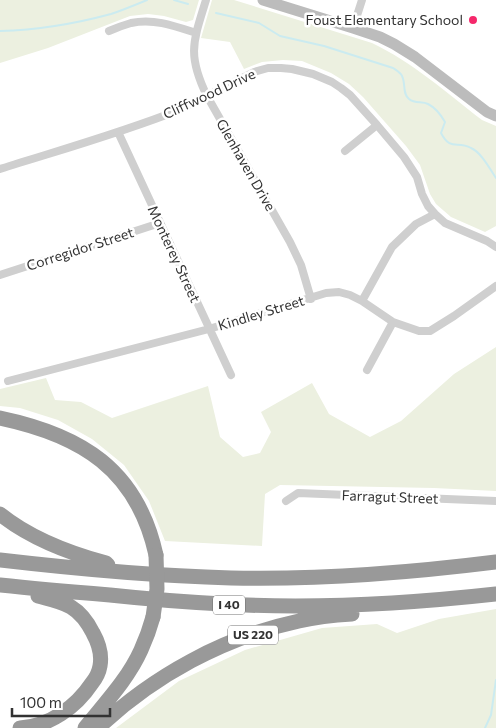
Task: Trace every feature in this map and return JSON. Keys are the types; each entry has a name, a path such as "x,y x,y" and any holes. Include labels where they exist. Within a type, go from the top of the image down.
{"highway":[{"path":"0,418 57,435 91,452 115,473 125,485 141,510 152,540 156,555 157,589 153,617 141,650 130,670 85,728"},
{"path":"0,514 32,536 79,556 106,563 114,572"},
{"name":"I 40","path":"0,560 114,572 232,578 313,577 406,572 496,562"},
{"name":"I 40","path":"0,585 224,604 316,606 432,600 496,594"},
{"path":"20,728 47,721 61,714 80,700 98,674 100,666 95,636 81,615 60,602 38,596 27,588"},
{"name":"US 220","path":"98,728 124,704 151,685 203,655 234,642 298,621 328,616 389,611 432,600"}],"street":[{"name":"Glenhaven Drive","path":"206,0 196,33 193,54 200,81 290,242 301,265 311,298"},
{"path":"263,0 380,37 404,49 487,112 496,116"},
{"path":"353,28 362,0"},
{"path":"109,31 129,23 152,21 166,23 196,33"},
{"name":"Cliffwood Drive","path":"0,169 118,132 174,112 254,72 268,68 292,68 313,74 341,88 377,125 404,157 417,177 428,206 435,214 445,223 487,241 496,247"},
{"path":"345,151 377,125"},
{"name":"Monterey Street","path":"118,132 231,375"},
{"path":"362,300 392,247 416,224 435,214"},
{"name":"Corregidor Street","path":"0,275 160,224"},
{"name":"Kindley Street","path":"8,381 209,329 326,293 339,292 350,295 362,300 393,322 419,331 430,331 496,286"},
{"path":"367,370 393,322"},
{"name":"Farragut Street","path":"286,501 298,493 496,501"}],"green space":[{"path":"0,0 199,0 193,20 186,22 148,14 130,16 48,48 0,63"},
{"path":"212,0 234,0 372,43 401,59 482,120 496,126 496,226 485,232 451,217 436,204 430,194 420,165 406,146 363,97 349,84 331,73 302,61 262,62 244,69 230,42 201,38"},
{"path":"496,347 496,491 280,485 265,494 262,546 165,541 149,501 124,465 92,439 58,420 20,408 0,406 0,389 46,378 55,400 81,402 112,418 208,386 220,437 243,457 260,453 271,432 261,412 312,383 329,414 370,437 401,421 454,374"},
{"path":"496,609 496,728 116,728 179,681 245,650 322,628 377,624 397,633 439,619"}],"waterway":[{"path":"0,31 42,28 83,21 111,14 147,0"},
{"path":"174,0 188,4"},
{"path":"216,13 259,23 280,36 324,46 393,68 401,75 409,99 428,104 440,114 445,122 441,133 445,139 451,144 466,146 475,150 496,178"},
{"path":"485,728 491,715 496,680"}],"place":[{"name":"Foust Elementary School","path":"473,20"}]}
